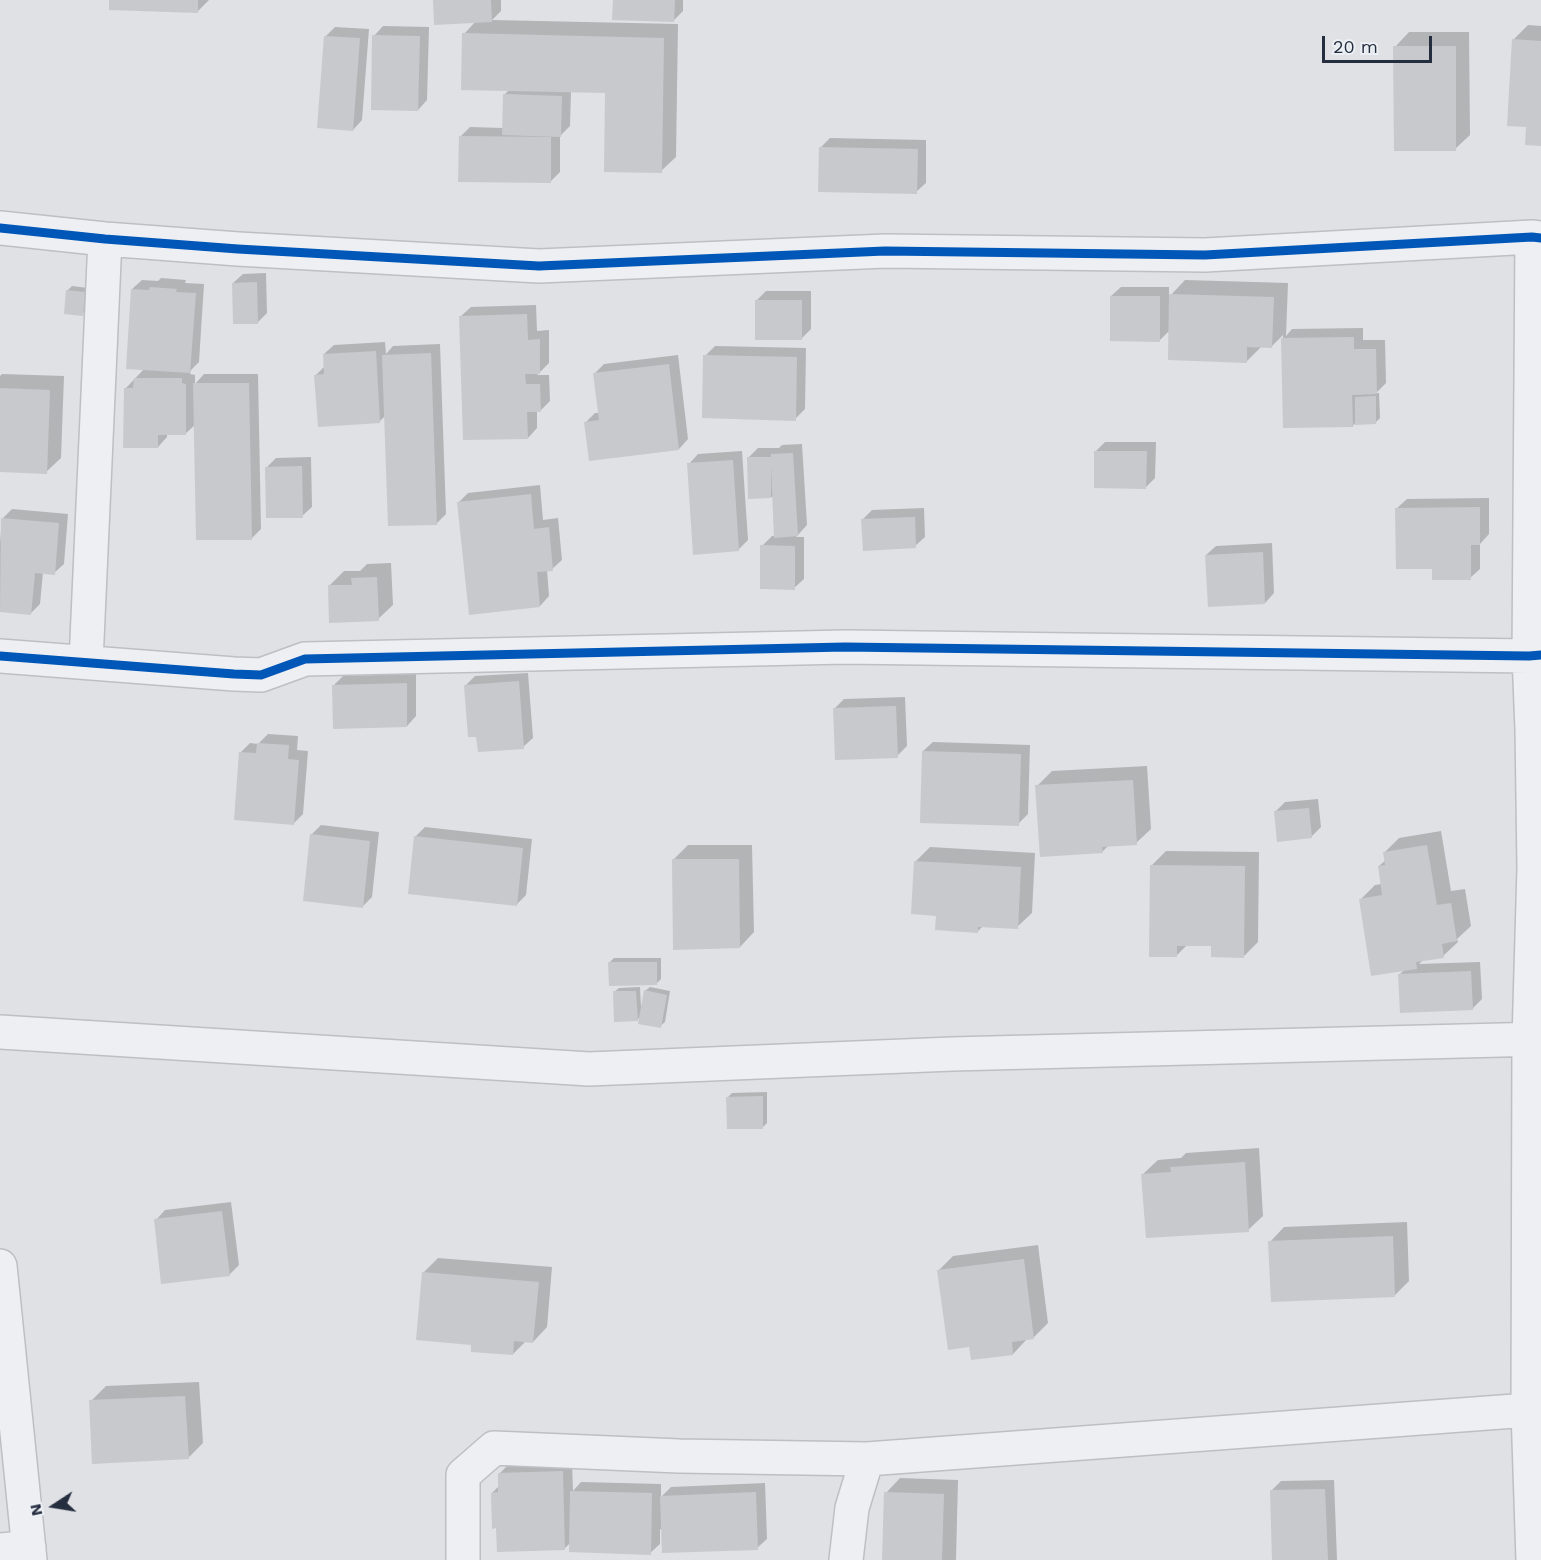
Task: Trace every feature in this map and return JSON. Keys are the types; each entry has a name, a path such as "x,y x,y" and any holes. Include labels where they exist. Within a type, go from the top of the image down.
{"street":[{"path":"0,228 238,249 539,266 885,251 1205,255 1536,237 1535,656 1532,729 1535,1039 1533,1560"},
{"path":"86,662 105,239"},
{"path":"0,656 261,675 305,659 823,647 1535,656"},
{"path":"0,1032 589,1068 952,1054 1535,1039"},
{"path":"0,1266 20,1552"},
{"path":"463,1560 463,1475 494,1448 679,1456 867,1459 1534,1410"},
{"path":"846,1560 852,1508 867,1459"}],"building":[{"path":"109,0 198,0 198,13 109,10"},
{"path":"433,0 491,0 492,22 434,25"},
{"path":"613,0 675,0 674,22 612,20"},
{"path":"462,33 664,38 662,173 604,172 605,93 461,90"},
{"path":"372,35 420,36 418,111 371,110"},
{"path":"324,36 360,38 353,131 317,128"},
{"path":"1512,39 1541,41 1541,146 1525,145 1526,127 1507,126"},
{"path":"1393,46 1456,46 1456,151 1394,151"},
{"path":"503,94 562,96 561,137 502,135"},
{"path":"459,136 551,137 551,183 458,182"},
{"path":"819,147 918,149 917,194 818,192"},
{"path":"257,282 258,324 233,324 232,283"},
{"path":"150,287 196,293 190,373 126,369 131,289 149,290"},
{"path":"66,290 85,292 83,316 64,314"},
{"path":"1169,294 1274,297 1272,348 1247,347 1247,363 1168,360"},
{"path":"1110,296 1160,296 1160,342 1110,341"},
{"path":"755,300 802,300 802,340 755,340"},
{"path":"527,314 528,340 540,339 540,374 525,374 526,384 540,384 541,412 527,412 528,439 463,440 459,316"},
{"path":"1354,337 1354,349 1376,349 1377,394 1352,395 1353,427 1283,428 1281,338"},
{"path":"376,351 380,423 318,427 314,375 324,374 323,354"},
{"path":"431,353 437,525 388,526 382,355"},
{"path":"703,355 797,357 796,421 702,418"},
{"path":"669,364 679,450 589,461 584,422 599,420 593,373"},
{"path":"134,378 182,378 182,383 186,384 186,435 158,435 158,448 123,448 124,388 133,388"},
{"path":"193,383 249,383 252,540 196,540"},
{"path":"0,388 50,390 47,474 0,472"},
{"path":"1376,396 1376,424 1355,425 1355,397"},
{"path":"1094,451 1147,451 1146,489 1094,488"},
{"path":"793,453 798,536 774,538 771,464 771,498 748,499 747,457 771,457 771,454"},
{"path":"733,460 739,551 693,555 687,463"},
{"path":"302,466 303,518 266,518 265,467"},
{"path":"531,494 534,529 549,527 553,571 537,572 540,607 469,615 457,502"},
{"path":"1480,507 1480,545 1471,545 1471,580 1432,580 1432,569 1396,569 1395,508"},
{"path":"915,517 916,548 863,551 861,519"},
{"path":"1,518 59,523 55,575 35,573 31,615 0,612"},
{"path":"760,545 795,546 795,590 760,589"},
{"path":"1263,552 1265,604 1208,607 1205,555"},
{"path":"377,577 379,621 329,623 328,585 352,585 351,578"},
{"path":"519,681 524,749 478,752 476,737 468,737 464,685"},
{"path":"407,683 407,727 333,729 332,685"},
{"path":"896,706 898,758 835,760 833,708"},
{"path":"257,743 289,745 288,759 299,760 294,825 234,820 239,752 256,753"},
{"path":"922,751 1021,754 1019,826 920,823"},
{"path":"1133,780 1137,845 1102,847 1103,853 1040,857 1035,785"},
{"path":"1309,808 1312,838 1277,842 1274,811"},
{"path":"310,834 370,841 363,908 303,901"},
{"path":"414,836 523,848 517,906 408,894"},
{"path":"1427,845 1437,905 1451,903 1457,941 1442,944 1444,958 1416,962 1417,969 1371,976 1359,899 1382,895 1378,866 1385,865 1383,852"},
{"path":"672,859 739,859 740,948 673,950"},
{"path":"914,861 1021,867 1018,929 978,927 978,933 935,930 936,916 911,914"},
{"path":"1150,865 1245,866 1244,958 1211,957 1211,946 1177,946 1177,957 1149,957"},
{"path":"608,962 657,962 657,985 609,986"},
{"path":"1471,971 1473,1010 1400,1013 1398,974"},
{"path":"644,990 667,995 661,1028 638,1024"},
{"path":"613,991 636,991 638,1021 614,1022"},
{"path":"763,1096 763,1129 727,1129 726,1097"},
{"path":"1245,1162 1249,1232 1146,1238 1141,1174 1171,1172 1170,1167"},
{"path":"222,1211 230,1276 161,1284 154,1219"},
{"path":"1393,1236 1395,1297 1271,1302 1268,1241"},
{"path":"1024,1259 1034,1339 1012,1342 1013,1355 971,1360 969,1347 948,1350 937,1270"},
{"path":"422,1272 539,1282 533,1343 514,1341 513,1355 471,1352 471,1345 416,1340"},
{"path":"185,1396 189,1459 92,1464 89,1400"},
{"path":"563,1471 565,1550 497,1552 496,1528 492,1529 491,1493 498,1492 498,1473"},
{"path":"1325,1489 1328,1560 1272,1560 1270,1490"},
{"path":"570,1491 652,1493 651,1555 569,1552"},
{"path":"756,1492 758,1550 662,1553 660,1496"},
{"path":"884,1492 944,1494 942,1560 882,1560"}],"cycle path":[{"path":"0,228 238,249 539,266 885,251 1205,255 1541,238"},
{"path":"0,656 261,675 305,659 845,647 1541,655"}]}
